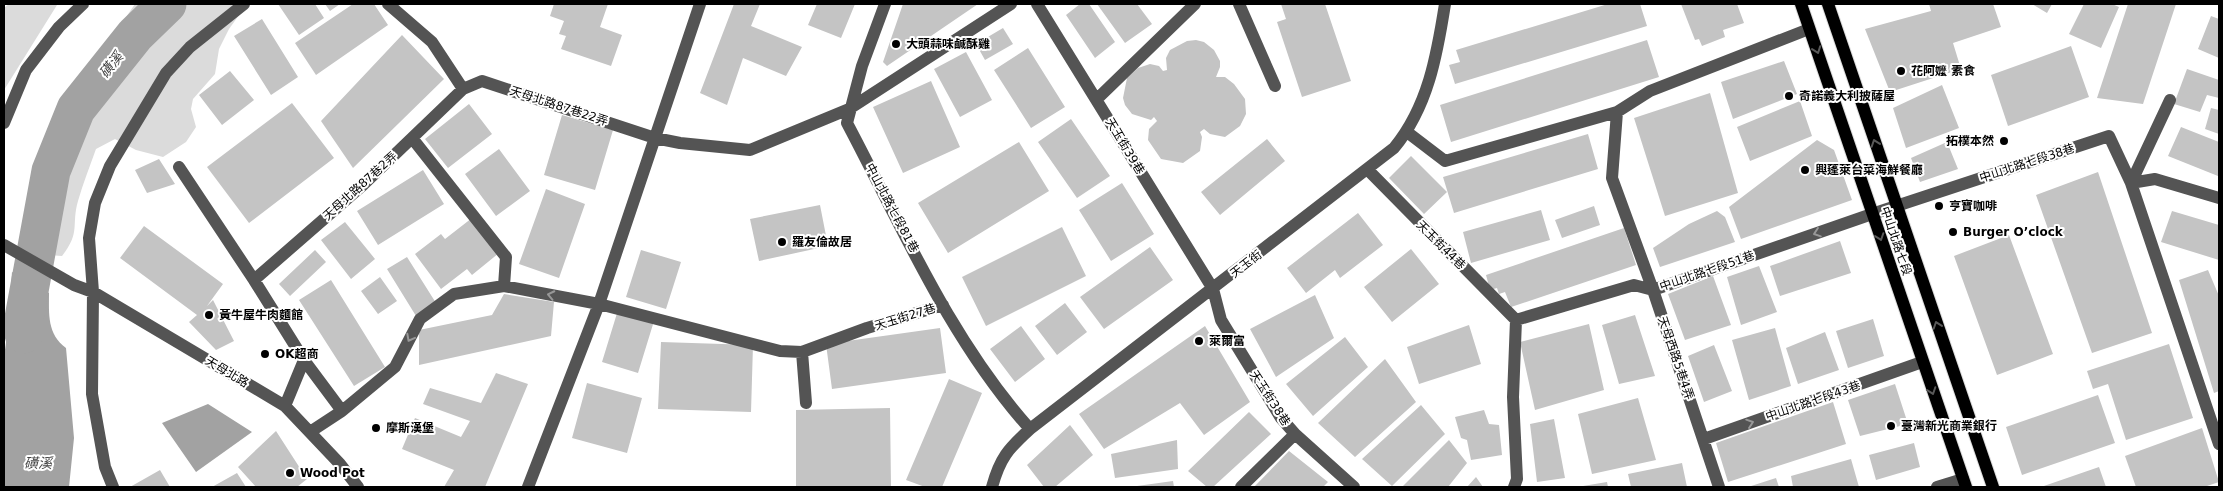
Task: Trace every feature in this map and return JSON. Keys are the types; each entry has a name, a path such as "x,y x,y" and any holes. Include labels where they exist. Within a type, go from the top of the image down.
{"main road":[{"name":"中山北路七段","path":"1801,4 1964,483"},
{"name":"中山北路七段","path":"1828,4 1993,487"}],"street":[{"path":"4,123 26,70 59,27 82,4"},
{"path":"112,487 104,467 92,394 93,292 89,238 95,202 110,166 166,72 190,47 244,4"},
{"path":"388,4 432,42 463,89"},
{"path":"528,487 599,304 700,4"},
{"name":"中山北路七段81巷","path":"885,4 849,109 847,123 943,305"},
{"path":"655,138 680,143 750,150 849,109 1011,4"},
{"name":"天玉街39巷","path":"1037,4 1213,289"},
{"path":"1097,99 1195,4"},
{"path":"1239,4 1275,86"},
{"name":"天玉街","path":"992,487 997,468 1007,450 1030,429 1394,148 1407,132 1424,97 1439,46 1445,4"},
{"path":"1407,132 1445,161 1617,112 1650,91 1809,29"},
{"name":"天母北路87巷22弄","path":"463,89 482,81 655,138"},
{"name":"天母北路87巷2弄","path":"254,280 363,185 463,89"},
{"path":"2170,100 2131,183 2214,405 2219,444"},
{"name":"天母西路5巷4弄","path":"1617,112 1612,178 1653,290 1719,487"},
{"name":"中山北路七段38巷","path":"1896,206 2109,136 2131,183"},
{"path":"412,138 506,257 504,286"},
{"path":"179,167 254,280 304,360 342,411"},
{"name":"天玉街44巷","path":"1367,169 1516,320"},
{"path":"2131,183 2154,179 2219,198"},
{"name":"中山北路七段51巷","path":"1516,320 1634,285 1653,290 1896,206"},
{"name":"天母北路","path":"4,245 74,285 93,292 285,406 358,487"},
{"path":"310,432 342,411 395,367 420,319 454,294 504,286 599,304 780,351 802,352 806,403"},
{"name":"天玉街38巷","path":"1213,289 1221,320 1281,418 1295,434 1354,487"},
{"name":"天玉街27巷","path":"802,352 867,328 943,305 1008,404 1030,429"},
{"path":"1514,487 1517,479 1513,397 1516,320"},
{"path":"285,406 304,360"},
{"name":"中山北路七段43巷","path":"1704,439 1922,362"},
{"path":"1241,487 1295,434"},
{"path":"1937,487 1964,483"}],"shaded area":[{"path":"9,4 57,5 4,90 4,8"},
{"path":"135,4 247,4 229,29 219,49 215,74 193,99 191,109 196,127 186,142 163,157 136,150 115,139 96,149 78,201 72,241 62,256 48,255 21,237 36,183 57,130 74,97 95,61"}],"water":[{"path":"12,272 49,293 49,316 52,330 66,348 74,438 69,487 4,487 4,354 8,329"},
{"path":"208,404 252,432 196,472 162,423"}],"building":[{"path":"278,4 315,4 324,18 299,35"},
{"path":"325,4 340,4 330,11"},
{"path":"353,4 374,4 388,25 316,75 295,43"},
{"path":"554,4 608,4 600,27 622,35 611,66 561,49 566,36 559,34 564,21 550,16"},
{"path":"734,4 760,4 751,26 802,47 786,76 743,58 727,105 700,93"},
{"path":"817,4 855,4 841,38 808,25"},
{"path":"903,4 978,4 887,66 883,62"},
{"path":"1080,4 1089,4 1115,42 1095,58 1066,15"},
{"path":"1097,4 1137,4 1152,24 1125,43"},
{"path":"1281,4 1325,4 1351,81 1302,97 1277,22 1286,19"},
{"path":"1608,4 1640,4 1647,26 1455,84 1449,65 1460,62 1456,50"},
{"path":"1681,4 1737,4 1744,23 1723,30 1725,37 1702,46 1699,39 1695,40"},
{"path":"1929,4 1993,4 2001,27 1953,43 1961,69 1890,92 1865,29 1931,11"},
{"path":"2032,4 2052,4 2047,13"},
{"path":"2084,4 2112,4 2119,7 2101,48 2069,34"},
{"path":"2128,4 2176,4 2143,104 2097,98"},
{"path":"2211,16 2219,19 2219,58 2198,49"},
{"path":"262,19 298,77 271,95 234,36"},
{"path":"1003,28 1013,44 985,60 976,44"},
{"path":"402,35 444,79 353,168 321,121"},
{"path":"1196,40 1204,42 1214,50 1220,61 1216,77 1225,77 1234,84 1245,99 1246,114 1240,126 1225,137 1210,134 1204,129 1200,132 1202,137 1200,151 1183,163 1161,159 1148,140 1149,129 1157,121 1154,117 1151,120 1132,114 1125,105 1123,98 1127,78 1138,68 1150,64 1159,66 1163,71 1167,70 1166,58 1170,50 1187,41"},
{"path":"1647,40 1659,77 1451,142 1440,105"},
{"path":"2071,46 2089,97 2008,126 1991,75"},
{"path":"1028,48 1065,107 1031,128 994,70"},
{"path":"966,52 992,100 960,117 934,69"},
{"path":"1784,61 1797,94 1733,119 1721,82"},
{"path":"2187,69 2219,80 2219,98 2207,95 2200,112 2174,104"},
{"path":"230,71 254,100 222,125 199,95"},
{"path":"931,81 960,147 903,173 873,107"},
{"path":"1942,85 1959,128 1906,148 1893,108"},
{"path":"1710,93 1738,193 1665,216 1634,118"},
{"path":"1800,101 1812,136 1750,161 1737,127"},
{"path":"292,103 334,158 249,223 207,167"},
{"path":"469,104 492,134 448,168 425,139"},
{"path":"2211,108 2219,110 2219,134 2205,129"},
{"path":"562,115 613,130 595,190 544,175"},
{"path":"1071,119 1110,176 1077,198 1038,142"},
{"path":"2181,127 2219,142 2218,176 2168,156"},
{"path":"1588,134 1598,169 1454,213 1443,177"},
{"path":"1267,139 1285,161 1220,215 1201,192"},
{"path":"1817,140 1834,150 1852,200 1741,239 1729,207"},
{"path":"1019,142 1049,191 948,253 918,203"},
{"path":"1947,142 1958,169 1920,182 1911,158"},
{"path":"499,149 530,191 496,216 465,174"},
{"path":"1411,156 1447,192 1424,214 1389,178"},
{"path":"159,159 175,184 147,193 135,170"},
{"path":"423,170 444,204 378,245 357,211"},
{"path":"2098,172 2152,333 2092,353 2036,195"},
{"path":"1122,183 1154,234 1111,261 1079,210"},
{"path":"546,189 585,204 559,278 519,264"},
{"path":"820,205 828,246 759,261 750,219"},
{"path":"1594,206 1600,225 1562,238 1555,220"},
{"path":"1541,210 1550,240 1471,263 1463,232"},
{"path":"1717,211 1725,217 1735,242 1660,267 1653,248 1689,224"},
{"path":"2172,211 2219,225 2219,260 2161,242"},
{"path":"1358,213 1383,245 1340,278 1335,270 1306,293 1287,268"},
{"path":"472,218 499,253 472,275 467,269 441,289 415,254 441,234 445,239"},
{"path":"345,222 375,259 351,279 321,240"},
{"path":"144,226 223,284 207,306 213,300 234,341 216,350 189,322 197,315 120,258"},
{"path":"1062,227 1086,276 986,326 962,277"},
{"path":"1624,228 1636,265 1511,307 1505,292 1499,294 1497,288 1490,290 1486,275"},
{"path":"2009,235 2053,354 1997,375 1954,256"},
{"path":"1840,241 1851,273 1780,296 1770,266"},
{"path":"1150,247 1173,280 1104,329 1080,297"},
{"path":"1411,249 1439,284 1392,322 1364,287"},
{"path":"315,250 326,262 290,296 279,284"},
{"path":"641,250 681,262 666,309 626,297"},
{"path":"407,257 436,303 416,316 387,269"},
{"path":"1759,266 1777,312 1741,325 1727,277"},
{"path":"2208,270 2219,296 2219,391 2214,393 2179,280"},
{"path":"1713,276 1731,325 1685,340 1668,294"},
{"path":"380,277 397,301 378,314 361,291"},
{"path":"331,280 385,367 354,386 299,300"},
{"path":"504,294 554,302 551,336 419,365 419,330 492,315"},
{"path":"1315,295 1334,338 1276,377 1250,329"},
{"path":"1065,303 1087,332 1057,355 1035,326"},
{"path":"618,310 654,321 638,373 602,362"},
{"path":"1635,315 1655,376 1619,384 1602,325"},
{"path":"1873,319 1884,356 1848,368 1836,331"},
{"path":"1589,324 1604,390 1535,410 1520,342"},
{"path":"1469,325 1481,364 1419,384 1407,347"},
{"path":"1021,326 1045,359 1015,382 990,349"},
{"path":"1205,326 1250,402 1204,435 1180,403 1104,449 1079,414"},
{"path":"940,328 946,373 832,389 826,344"},
{"path":"1775,328 1791,386 1749,400 1732,340"},
{"path":"1825,332 1839,370 1798,384 1786,348"},
{"path":"1345,337 1368,367 1313,416 1286,384"},
{"path":"661,342 753,345 751,412 658,409"},
{"path":"2169,344 2193,418 2126,440 2108,384 2093,389 2087,371"},
{"path":"1714,345 1732,391 1704,402 1688,356"},
{"path":"1385,359 1416,402 1355,457 1318,423"},
{"path":"496,373 528,384 485,487 444,487 454,470 402,449 415,418 461,437 470,421 423,404 430,388 481,403"},
{"path":"949,379 982,393 942,487 925,487 906,480"},
{"path":"587,383 642,398 627,453 572,438"},
{"path":"1895,384 1908,424 1860,436 1848,400"},
{"path":"2098,395 2115,443 2022,475 2006,427"},
{"path":"1638,398 1656,460 1592,474 1578,414"},
{"path":"1833,402 1846,444 1728,482 1716,443"},
{"path":"1421,405 1445,434 1392,486 1362,459"},
{"path":"890,408 891,487 796,487 796,410"},
{"path":"1484,410 1489,424 1499,425 1502,455 1471,460 1467,440 1461,438 1455,417"},
{"path":"1249,412 1271,434 1213,487 1207,487 1188,471"},
{"path":"1554,419 1565,478 1537,482 1530,424"},
{"path":"1070,425 1093,455 1055,487 1044,487 1027,465"},
{"path":"2202,428 2219,482 2204,487 2136,487 2125,456"},
{"path":"276,431 307,479 297,487 256,487 238,467"},
{"path":"1177,440 1178,469 1115,478 1111,454"},
{"path":"1449,440 1467,463 1448,487 1402,487"},
{"path":"1914,443 1920,467 1876,480 1869,455"},
{"path":"1289,451 1328,482 1323,487 1254,487"},
{"path":"1851,459 1859,487 1793,487 1791,476"},
{"path":"1682,463 1687,487 1631,487 1628,474"},
{"path":"2099,467 2106,487 2041,487"},
{"path":"160,470 170,487 130,487"},
{"path":"237,473 246,487 212,487"},
{"path":"1476,477 1483,487 1467,487"},
{"path":"1776,478 1779,487 1748,487"},
{"path":"1173,481 1174,487 1137,487 1137,486"},
{"path":"1607,482 1608,487 1583,486"}],"waterway":[{"name":"磺溪","path":"24,334 24,318 51,171 76,109 135,35 167,4"}],"place":[{"name":"大頭蒜味鹹酥雞","path":"896,44"},
{"name":"花阿嬤 素食","path":"1901,71"},
{"name":"奇諾義大利披薩屋","path":"1789,96"},
{"name":"拓樸本然","path":"2004,141"},
{"name":"興蓬萊台菜海鮮餐廳","path":"1805,170"},
{"name":"亨寶咖啡","path":"1939,206"},
{"name":"Burger O’clock","path":"1953,232"},
{"name":"羅友倫故居","path":"782,242"},
{"name":"黃牛屋牛肉麵館","path":"209,315"},
{"name":"萊爾富","path":"1199,341"},
{"name":"OK超商","path":"265,354"},
{"name":"臺灣新光商業銀行","path":"1891,426"},
{"name":"摩斯漢堡","path":"376,428"},
{"name":"Wood Pot","path":"290,473"}]}
